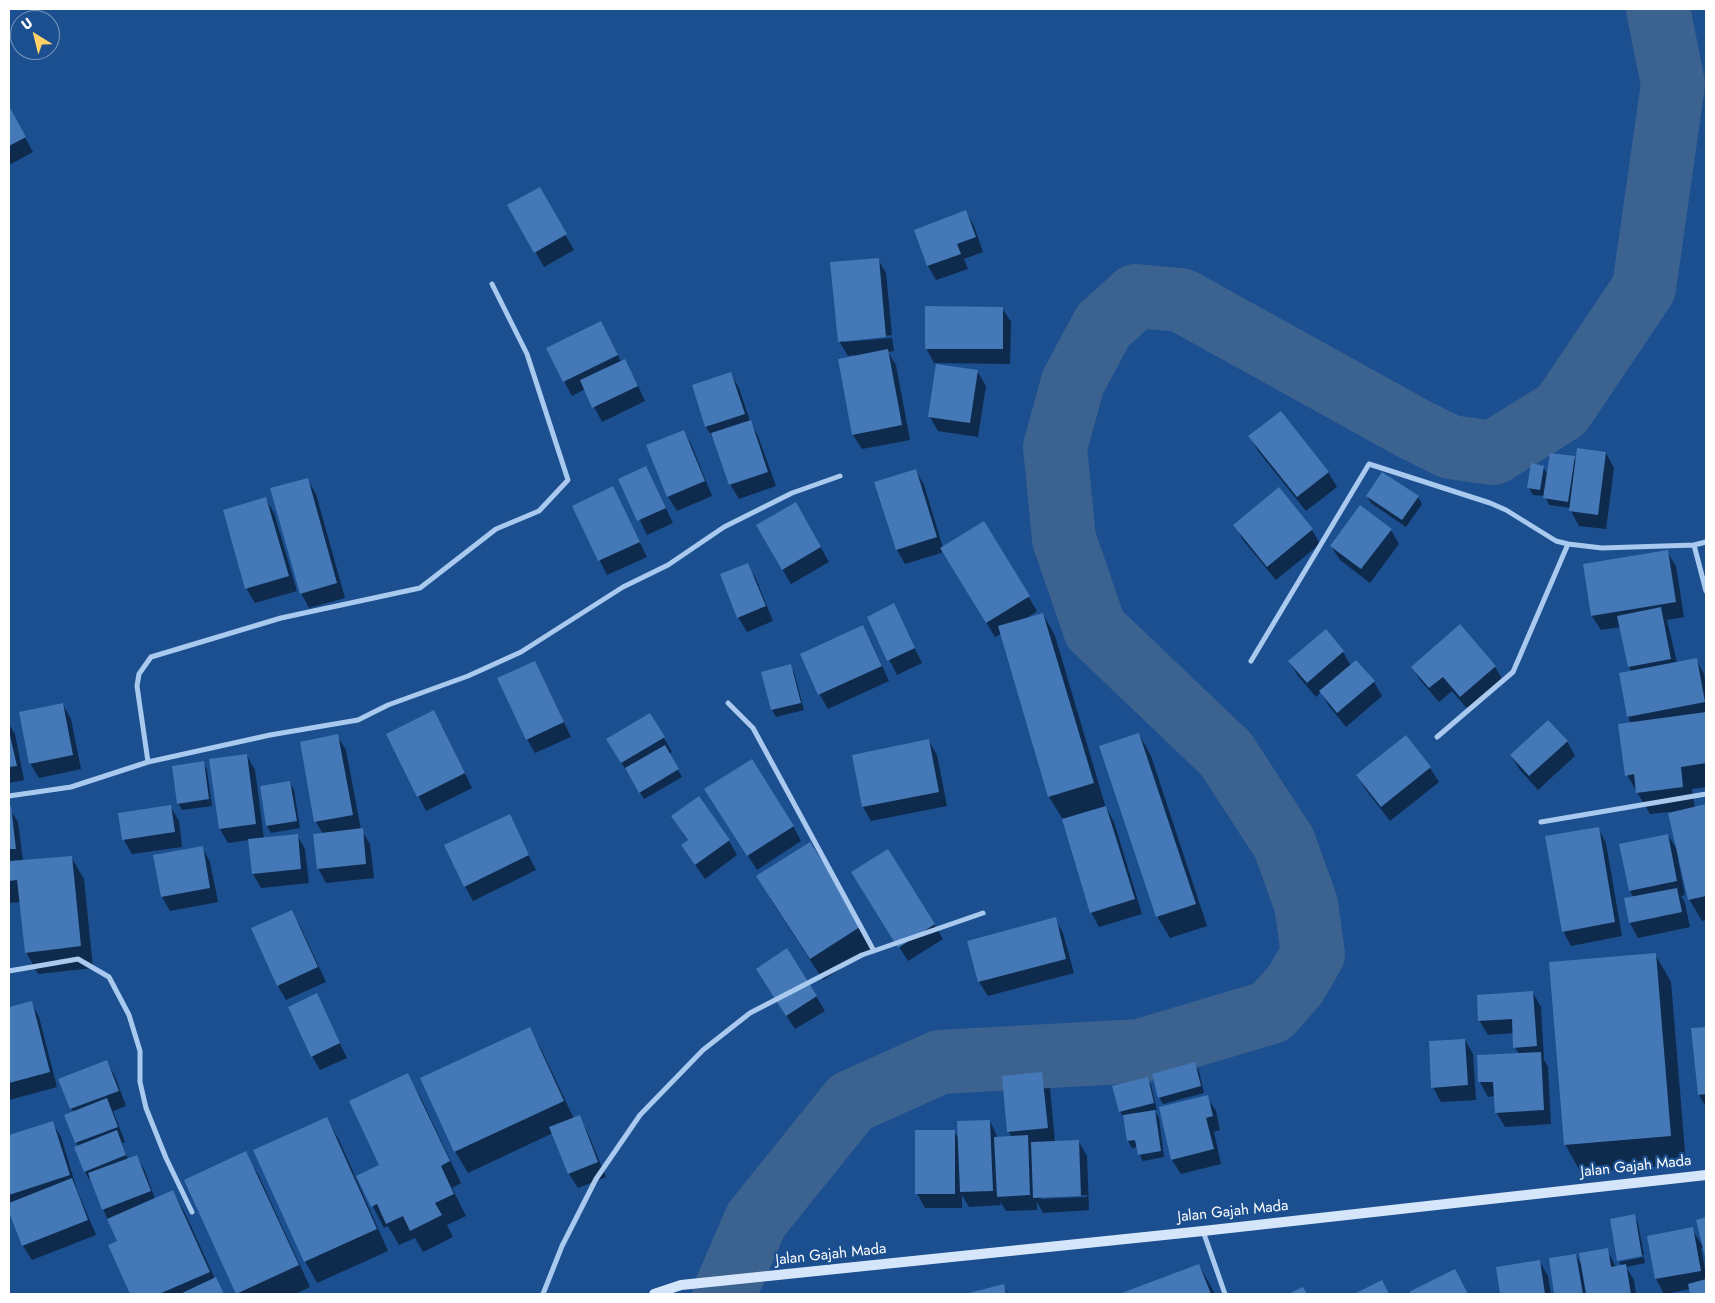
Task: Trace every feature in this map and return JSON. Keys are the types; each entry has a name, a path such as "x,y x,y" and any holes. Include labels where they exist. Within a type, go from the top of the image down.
{"main road":[{"name":"Jalan Gajah Mada","path":"654,1294 681,1285 1203,1231 1706,1175"}],"street":[{"path":"148,762 137,686 139,674 151,657 281,618 420,588 496,529 539,511 568,480 527,354 492,284"},
{"path":"1251,660 1369,464 1490,503 1506,510 1556,541 1568,544 1602,548 1694,545 1706,542"},
{"path":"9,796 71,787 148,762 270,735 358,720 388,705 468,676 522,652 623,587 668,565 724,527 792,493 840,476"},
{"path":"1437,737 1513,672 1568,544"},
{"path":"1694,545 1706,590"},
{"path":"728,703 754,728 874,951"},
{"path":"1541,822 1706,794"},
{"path":"543,1294 562,1246 596,1179 640,1115 703,1050 750,1013 862,955 983,913"},
{"path":"9,971 78,959 109,977 129,1015 140,1051 140,1082 146,1108 166,1158 192,1212"},
{"path":"1203,1231 1225,1294"}],"building":[{"path":"9,106 26,137 9,146"},
{"path":"540,187 567,234 534,253 507,205"},
{"path":"966,210 976,237 957,244 961,254 927,266 914,230"},
{"path":"879,258 886,337 838,342 830,262"},
{"path":"925,306 1003,307 1003,349 925,349"},
{"path":"601,321 618,355 563,382 546,348"},
{"path":"888,349 902,425 852,435 838,359"},
{"path":"625,359 638,386 592,408 580,380"},
{"path":"936,364 978,370 970,423 928,417"},
{"path":"731,372 745,414 705,427 692,385"},
{"path":"1281,411 1329,472 1297,497 1248,436"},
{"path":"751,420 768,472 729,485 711,433"},
{"path":"684,430 705,481 667,497 646,445"},
{"path":"1577,448 1606,452 1598,515 1569,511"},
{"path":"1550,453 1575,456 1568,502 1543,498"},
{"path":"1531,463 1544,466 1540,490 1527,488"},
{"path":"646,466 666,508 637,521 618,479"},
{"path":"916,469 937,537 896,550 874,482"},
{"path":"1382,472 1419,496 1402,520 1366,496"},
{"path":"308,478 337,583 300,594 270,488"},
{"path":"613,486 640,542 598,561 572,506"},
{"path":"1279,487 1313,529 1267,567 1233,525"},
{"path":"266,497 289,576 245,589 223,510"},
{"path":"796,502 821,547 782,570 756,525"},
{"path":"1360,505 1392,529 1361,569 1330,546"},
{"path":"984,521 1030,596 986,623 940,548"},
{"path":"1668,550 1676,602 1591,616 1583,564"},
{"path":"748,563 766,606 737,618 720,574"},
{"path":"894,603 915,648 887,661 867,617"},
{"path":"1661,607 1671,659 1628,667 1617,616"},
{"path":"1043,613 1094,783 1048,797 998,626"},
{"path":"1460,624 1496,666 1460,697 1443,677 1429,688 1411,667"},
{"path":"863,625 882,666 818,695 800,654"},
{"path":"1326,629 1344,651 1307,683 1288,661"},
{"path":"1697,658 1705,702 1627,717 1619,673"},
{"path":"1356,660 1375,681 1337,713 1319,691"},
{"path":"535,661 564,722 526,740 497,678"},
{"path":"791,664 801,703 771,710 761,672"},
{"path":"63,703 73,755 29,764 19,712"},
{"path":"434,710 465,773 417,797 386,734"},
{"path":"1706,712 1706,763 1681,767 1683,787 1636,793 1634,774 1625,776 1618,724"},
{"path":"650,713 665,737 621,763 606,739"},
{"path":"1548,720 1568,741 1529,776 1510,755"},
{"path":"9,731 17,766 9,767"},
{"path":"1139,733 1196,904 1156,917 1099,746"},
{"path":"338,734 353,815 314,822 300,742"},
{"path":"1406,735 1431,767 1381,807 1356,775"},
{"path":"929,739 939,792 862,807 852,755"},
{"path":"665,745 679,769 639,793 625,768"},
{"path":"247,754 256,824 219,829 209,759"},
{"path":"752,759 794,826 747,856 704,789"},
{"path":"204,761 209,799 177,804 172,766"},
{"path":"290,781 297,821 266,826 260,786"},
{"path":"699,796 730,840 695,865 681,845 688,840 671,816"},
{"path":"1706,804 1706,896 1688,900 1668,813"},
{"path":"171,805 175,832 122,840 118,813"},
{"path":"9,806 11,806 16,849 9,849"},
{"path":"1106,806 1135,899 1090,913 1062,819"},
{"path":"510,814 529,855 464,887 444,845"},
{"path":"1599,827 1615,922 1562,932 1545,836"},
{"path":"363,828 366,864 317,869 313,834"},
{"path":"298,834 301,869 252,874 248,839"},
{"path":"1668,834 1677,881 1629,891 1619,844"},
{"path":"810,842 863,925 810,959 756,876"},
{"path":"203,846 210,888 161,897 153,855"},
{"path":"888,849 935,924 898,948 851,872"},
{"path":"72,856 81,946 25,953 17,880 9,881 9,861"},
{"path":"1677,888 1682,912 1629,923 1624,898"},
{"path":"292,910 318,967 277,986 251,928"},
{"path":"1056,917 1066,959 978,982 967,941"},
{"path":"787,948 817,996 786,1016 756,969"},
{"path":"1656,953 1671,1136 1564,1145 1549,962"},
{"path":"1533,991 1537,1046 1513,1048 1512,1019 1478,1021 1477,995"},
{"path":"317,993 340,1043 311,1057 288,1007"},
{"path":"32,1001 50,1072 9,1083 9,1007"},
{"path":"530,1027 564,1101 454,1152 420,1078"},
{"path":"1706,1027 1706,1094 1698,1095 1691,1028"},
{"path":"1465,1039 1468,1085 1431,1088 1429,1041"},
{"path":"1541,1052 1544,1110 1495,1113 1493,1082 1478,1082 1477,1055"},
{"path":"107,1060 119,1091 70,1109 58,1079"},
{"path":"1195,1062 1201,1086 1158,1098 1152,1074"},
{"path":"1042,1072 1048,1128 1007,1132 1002,1076"},
{"path":"408,1073 450,1161 441,1166 454,1194 435,1203 442,1215 410,1231 403,1216 386,1224 377,1204 371,1207 356,1176 379,1165 349,1101"},
{"path":"1148,1077 1154,1103 1119,1112 1112,1086"},
{"path":"1208,1095 1213,1116 1206,1118 1214,1149 1171,1160 1159,1107"},
{"path":"107,1098 118,1127 75,1143 64,1115"},
{"path":"1155,1110 1161,1151 1138,1155 1135,1140 1127,1141 1123,1115"},
{"path":"580,1115 598,1162 568,1174 549,1127"},
{"path":"327,1117 377,1229 304,1262 253,1150"},
{"path":"990,1120 993,1191 960,1192 957,1121"},
{"path":"53,1121 70,1175 9,1195 9,1135"},
{"path":"117,1130 126,1155 84,1172 74,1147"},
{"path":"915,1130 955,1130 955,1194 915,1194"},
{"path":"1028,1135 1030,1195 997,1197 994,1137"},
{"path":"1079,1140 1081,1196 1033,1198 1031,1142"},
{"path":"246,1151 299,1265 236,1294 184,1180"},
{"path":"137,1155 151,1191 102,1210 88,1173"},
{"path":"72,1178 88,1220 22,1246 9,1212 9,1203"},
{"path":"173,1190 210,1272 159,1294 130,1294 108,1245 117,1241 107,1219"},
{"path":"1635,1214 1642,1256 1617,1261 1610,1219"},
{"path":"1706,1217 1706,1261 1696,1220"},
{"path":"1693,1227 1701,1271 1655,1279 1647,1236"},
{"path":"1608,1248 1611,1267 1626,1264 1631,1294 1586,1294 1579,1253"},
{"path":"1576,1254 1583,1294 1554,1294 1549,1258"},
{"path":"1540,1260 1545,1294 1500,1294 1496,1267"},
{"path":"1199,1264 1211,1294 1119,1294"},
{"path":"1455,1269 1468,1294 1411,1294 1409,1292"},
{"path":"216,1277 224,1294 180,1294"},
{"path":"1706,1279 1706,1294 1690,1294 1688,1284"},
{"path":"1382,1280 1389,1294 1354,1294"},
{"path":"1004,1284 1006,1294 965,1294"},
{"path":"1303,1287 1307,1294 1288,1294"}],"waterway":[{"path":"724,1294 756,1220 851,1102 940,1062 1140,1051 1271,1012 1295,985 1313,954 1306,904 1284,843 1226,754 1095,629 1064,539 1055,447 1073,382 1103,326 1136,296 1181,300 1412,428 1450,447 1493,453 1562,410 1644,288 1673,84 1658,9"}]}
